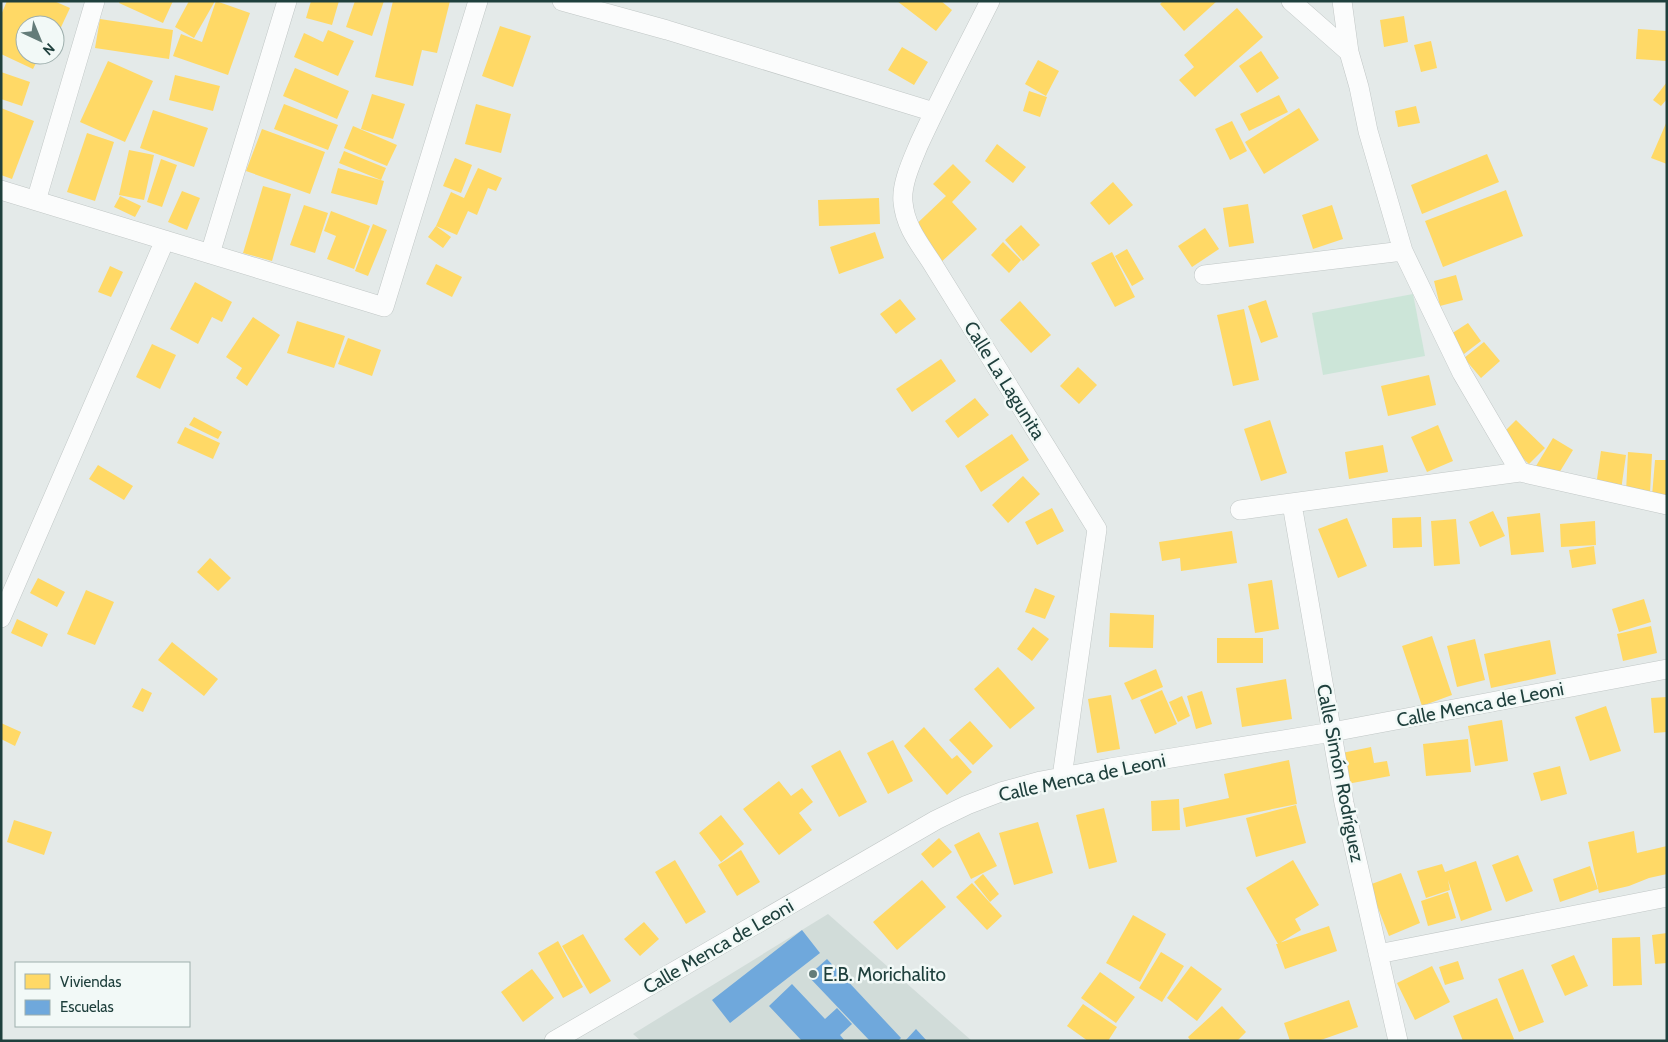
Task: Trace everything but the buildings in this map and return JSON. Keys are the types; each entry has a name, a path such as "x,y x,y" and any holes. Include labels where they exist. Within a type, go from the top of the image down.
{"street":[{"path":"36,201 95,1"},
{"path":"210,254 287,1"},
{"path":"1,190 384,307 478,1"},
{"path":"562,1 685,35 934,112"},
{"name":"Calle La Lagunita","path":"990,1 934,112 907,173 902,200 906,219 914,236 1097,529 1062,777"},
{"path":"1291,1 1349,52"},
{"path":"1342,1 1349,52 1359,87 1368,131 1403,251 1462,373 1520,472"},
{"path":"1,618 165,240"},
{"path":"1204,275 1403,251"},
{"path":"1240,510 1520,472 1667,506"},
{"name":"Calle Simón Rodríguez","path":"1292,504 1344,803 1398,1041"},
{"name":"Calle Menca de Leoni","path":"554,1041 936,820 967,805 1002,792 1062,777 1120,766 1332,732 1667,669"},
{"path":"1378,954 1667,897"}],"shaded area":[{"name":"E.B. Morichalito","path":"828,914 972,1041 641,1041 633,1034"}],"green space":[{"path":"1413,294 1425,356 1323,375 1312,313"}],"place":[{"name":"E.B. Morichalito","path":"813,974"}]}
